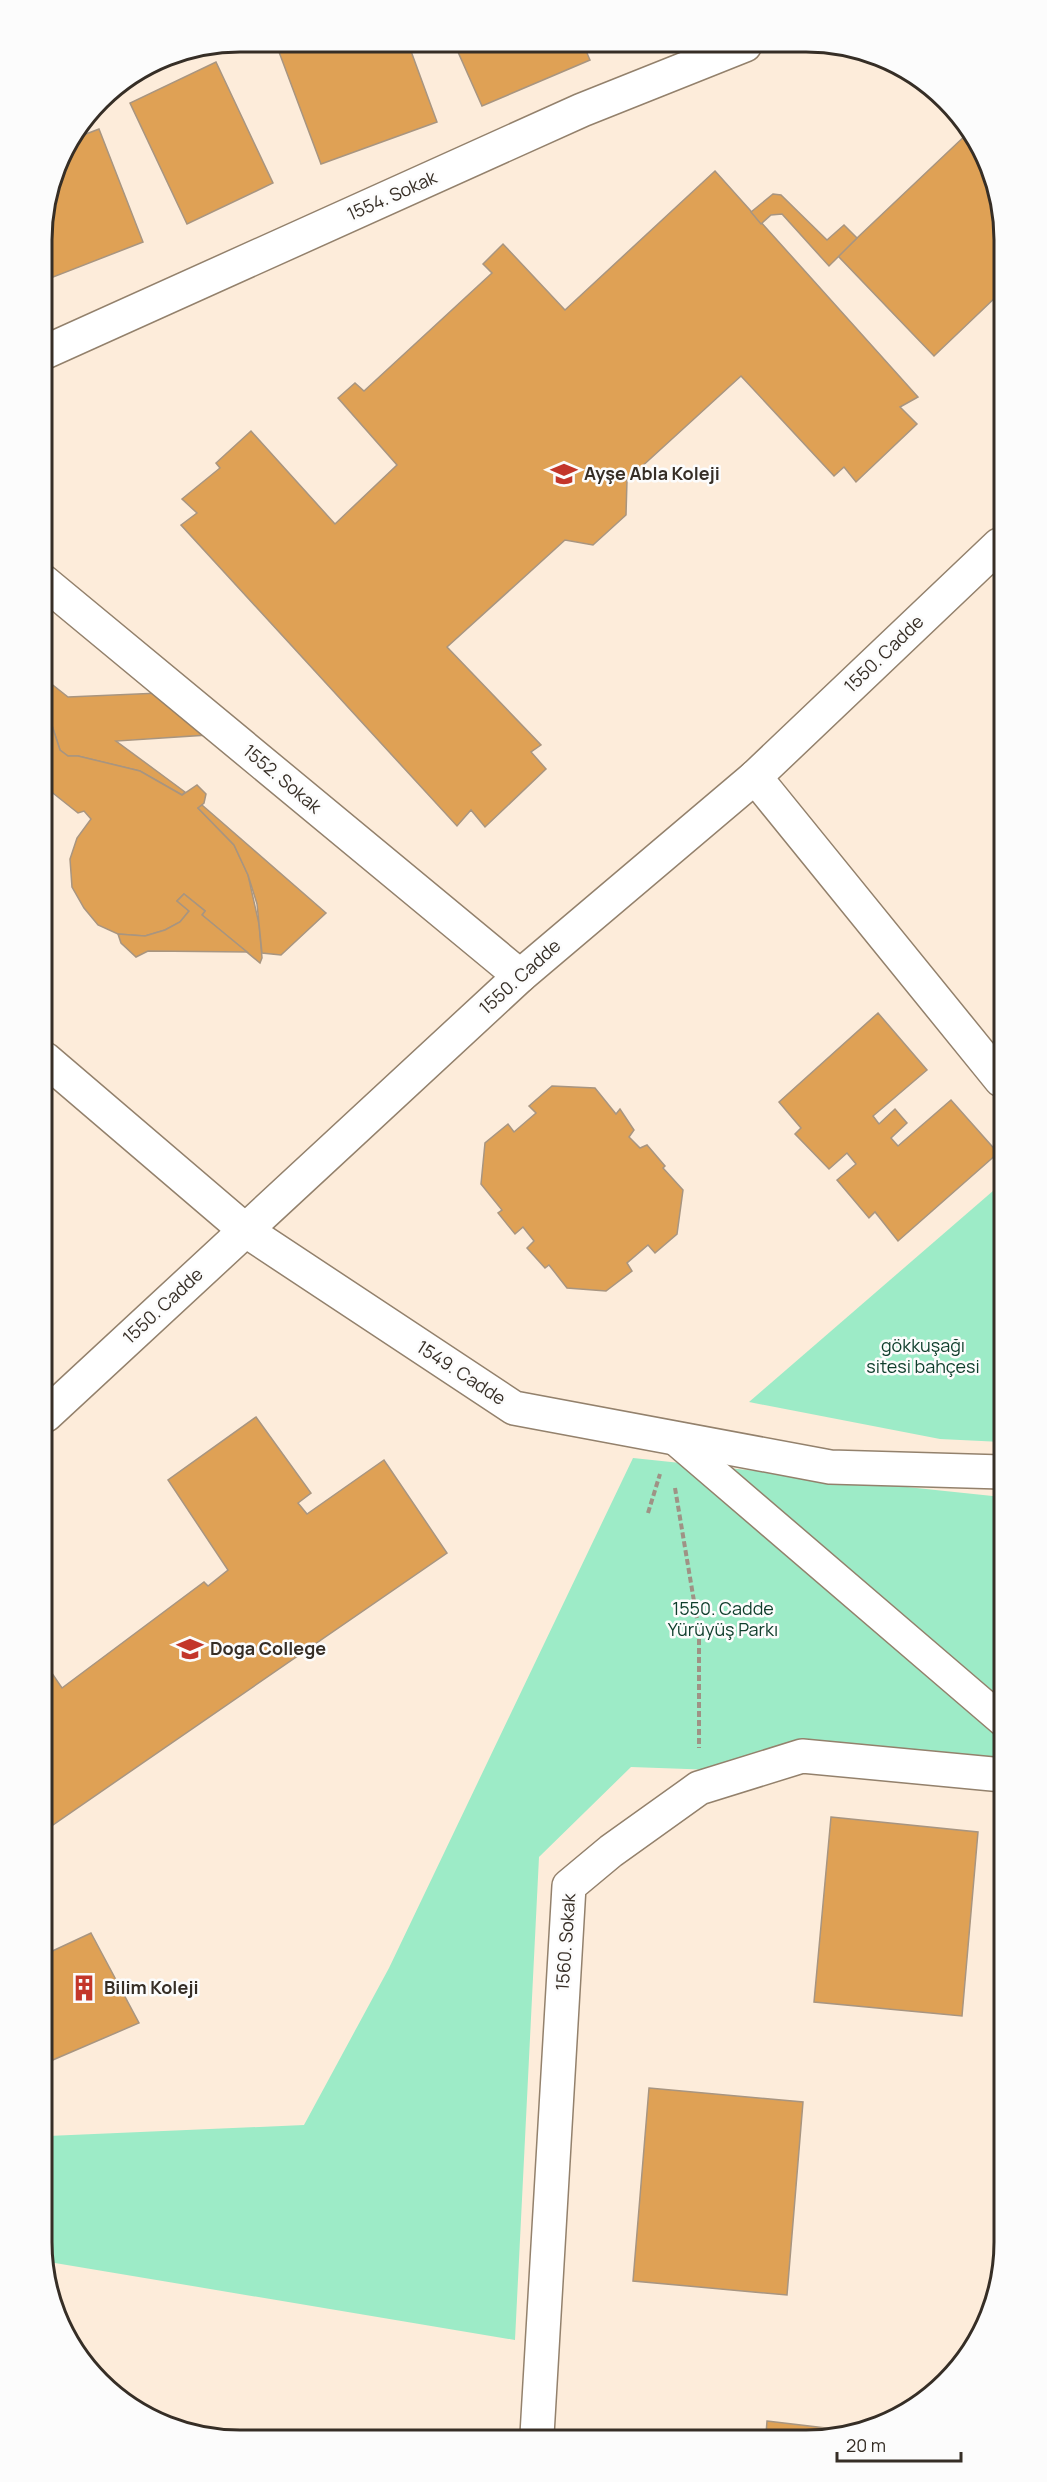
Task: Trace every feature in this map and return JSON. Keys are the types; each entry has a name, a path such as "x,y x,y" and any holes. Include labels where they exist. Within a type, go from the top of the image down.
{"street":[{"name":"1554. Sokak","path":"53,349 582,110 725,53"},
{"name":"1550. Cadde","path":"52,1409 520,976 755,777 994,549"},
{"name":"1552. Sokak","path":"53,589 520,976"},
{"path":"755,777 994,1071"},
{"name":"1549. Cadde","path":"53,1065 245,1230 514,1408 830,1467 994,1472"},
{"path":"672,1437 994,1713"},
{"name":"1560. Sokak","path":"537,2430 569,1886 611,1851 699,1788 802,1756 994,1774"}],"path":[{"path":"674,1483 699,1631 699,1788"}],"green space":[{"name":"gökkuşağı sitesi bahçesi","path":"994,1190 994,1442 940,1439 749,1402"},
{"name":"1550. Cadde Yürüyüş Parkı","path":"633,1458 994,1496 994,1780 631,1767 539,1857 515,2340 54,2263 52,2136 304,2125 389,1968"}],"building":[{"path":"279,53 412,53 437,122 321,164"},
{"path":"458,53 587,53 590,60 482,106"},
{"path":"216,62 273,183 187,224 130,103"},
{"path":"99,129 143,242 53,277 53,229 59,192 72,158 86,134"},
{"path":"964,137 985,180 993,216 994,299 934,356 838,256"},
{"path":"715,171 918,397 900,407 917,424 856,482 844,467 834,476 741,376 627,480 626,515 593,545 565,540 447,647 541,745 531,752 546,769 485,827 471,810 457,826 181,525 197,513 182,499 220,468 216,463 251,431 335,524 397,465 338,398 355,383 364,391 492,273 483,264 503,244 565,310"},
{"path":"773,194 781,195 827,240 844,225 857,238 829,266 782,214 771,215 761,224 751,212"},
{"path":"53,685 68,697 160,693 207,735 116,741 185,792 182,795 140,771 78,756 68,756 60,750 53,728"},
{"path":"53,728 60,750 68,756 78,756 140,771 182,795 197,785 206,794 204,803 198,808 234,845 248,875 259,924 262,958 260,963 202,915 205,911 184,894 177,901 189,911 180,922 165,930 145,936 118,934 98,925 84,908 72,887 70,859 77,838 91,819 84,811 78,813 53,793"},
{"path":"202,805 326,913 281,955 262,953 257,904 248,875 234,845 198,808"},
{"path":"184,894 205,911 202,915 247,952 148,951 136,957 121,943 118,934 145,936 165,930 180,922 189,911 177,901"},
{"path":"878,1013 927,1070 873,1116 879,1124 895,1109 907,1123 891,1138 898,1146 951,1100 994,1148 994,1157 898,1241 875,1212 869,1218 837,1180 856,1164 847,1153 829,1169 795,1134 801,1128 779,1102"},
{"path":"552,1086 595,1088 616,1114 620,1109 634,1130 629,1137 640,1148 647,1145 665,1166 663,1168 683,1190 677,1234 655,1253 648,1245 627,1263 632,1271 606,1291 567,1288 549,1265 545,1268 527,1248 534,1241 523,1227 515,1234 498,1213 502,1210 481,1184 485,1143 508,1124 514,1132 536,1113 529,1106"},
{"path":"256,1417 311,1493 298,1503 307,1514 384,1460 447,1553 52,1825 52,1674 62,1688 204,1582 208,1586 228,1570 168,1480"},
{"path":"831,1817 978,1832 962,2016 814,2002"},
{"name":"Bilim Koleji","path":"91,1933 139,2023 52,2060 52,1951"},
{"path":"649,2088 803,2102 787,2295 633,2281"},
{"path":"767,2421 828,2428 806,2430 766,2430"}],"place":[{"name":"Ayşe Abla Koleji","path":"564,474"},
{"name":"Doga College","path":"190,1649"},
{"name":"Bilim Koleji","path":"84,1988"}]}
